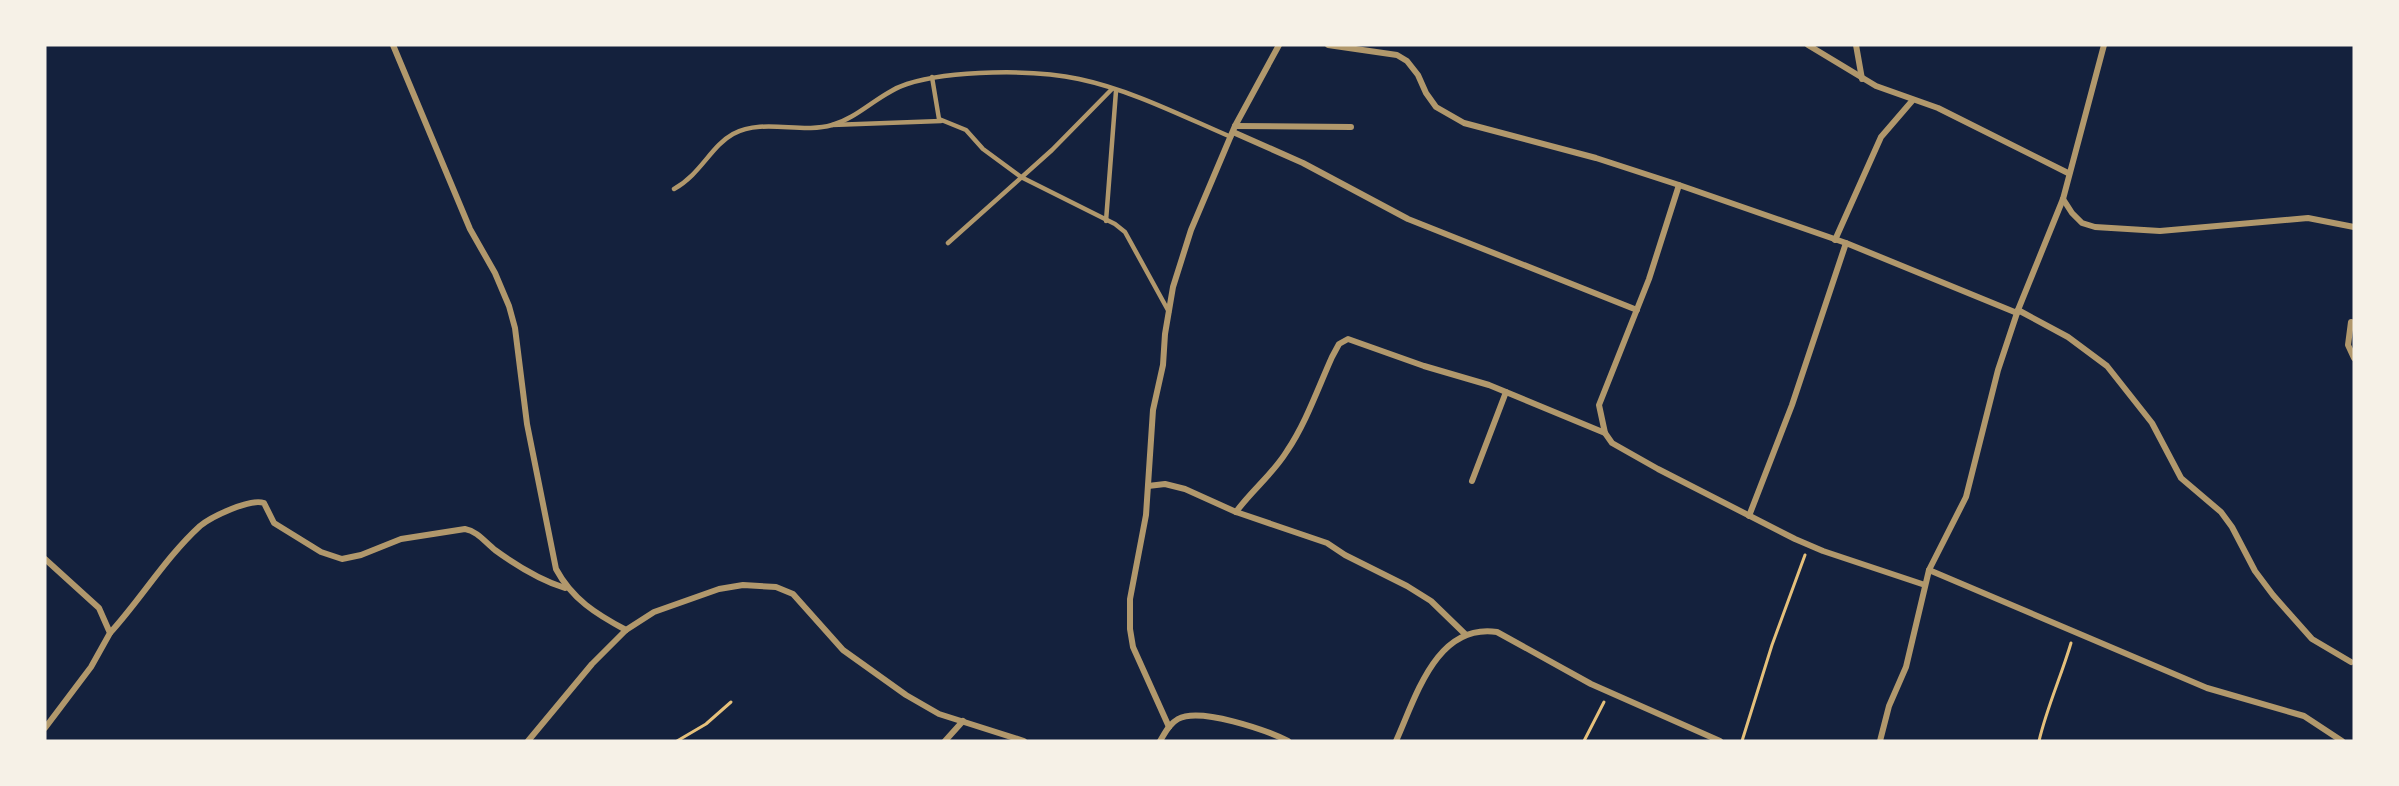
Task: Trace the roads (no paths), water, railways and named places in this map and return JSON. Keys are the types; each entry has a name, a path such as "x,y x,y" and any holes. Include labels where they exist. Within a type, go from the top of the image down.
{"street":[{"path":"393,45 470,229 510,306 527,423 556,569 566,588 586,607 626,630"},
{"path":"1169,727 1133,647 1130,629 1130,599 1143,534 1153,411 1163,365 1169,312 1191,230 1233,132 1279,45"},
{"path":"1328,45 1397,55 1407,61 1418,75 1426,93 1436,107 1464,123 1574,152 1679,185 1846,243 2017,311 2068,337 2107,366 2152,423 2181,478 2221,512 2232,527 2255,571 2273,596 2312,639 2351,662"},
{"path":"1808,45 1862,79 1912,101 1953,115 2068,173"},
{"path":"1856,45 1862,79"},
{"path":"1880,741 1889,706 1906,667 1929,570 1966,497 1998,370 2017,311 2063,198 2104,45"},
{"path":"1835,240 1881,137 1912,101"},
{"path":"1233,132 1351,127"},
{"path":"1233,132 1303,163 1408,219 1637,310"},
{"path":"1679,185 1637,310 1599,405 1605,433 1612,443 1749,516 1809,545 1925,585"},
{"path":"2063,198 2072,213 2082,223 2095,227 2160,231 2308,218 2354,227"},
{"path":"1749,516 1792,405 1846,243"},
{"path":"2351,322 2348,345 2354,358"},
{"path":"1236,512 1249,494 1271,474 1289,449 1332,357 1340,344 1348,339 1506,392 1605,433"},
{"path":"1472,481 1506,392"},
{"path":"1148,486 1173,486 1236,512 1327,543 1354,561 1407,586 1431,602 1465,634"},
{"path":"45,728 91,667 110,633 201,526 236,507 257,502 264,503 274,523 332,556 351,558 401,539 465,529 474,532 530,573 566,588"},
{"path":"45,558 99,608 110,633"},
{"path":"1929,570 2207,688 2304,716 2342,741"},
{"path":"528,741 592,664 626,630 654,612 719,589 743,585 776,587 793,594 843,650 931,709 1024,741"},
{"path":"1396,741 1436,659 1448,644 1465,634 1478,631 1497,632 1545,660 1610,693 1720,741"},
{"path":"1160,741 1169,727 1178,719 1193,714 1213,717 1288,741"},
{"path":"945,741 963,721"}],"lane":[{"path":"830,125 857,113 884,93 932,77 960,73 1078,78 1233,132"},
{"path":"932,77 937,116 966,130 983,149 1021,177 1125,232 1169,312"},
{"path":"948,243 1114,90"},
{"path":"1106,220 1114,90"},
{"path":"674,189 691,178 720,145 733,134 748,128 944,121"}]}
